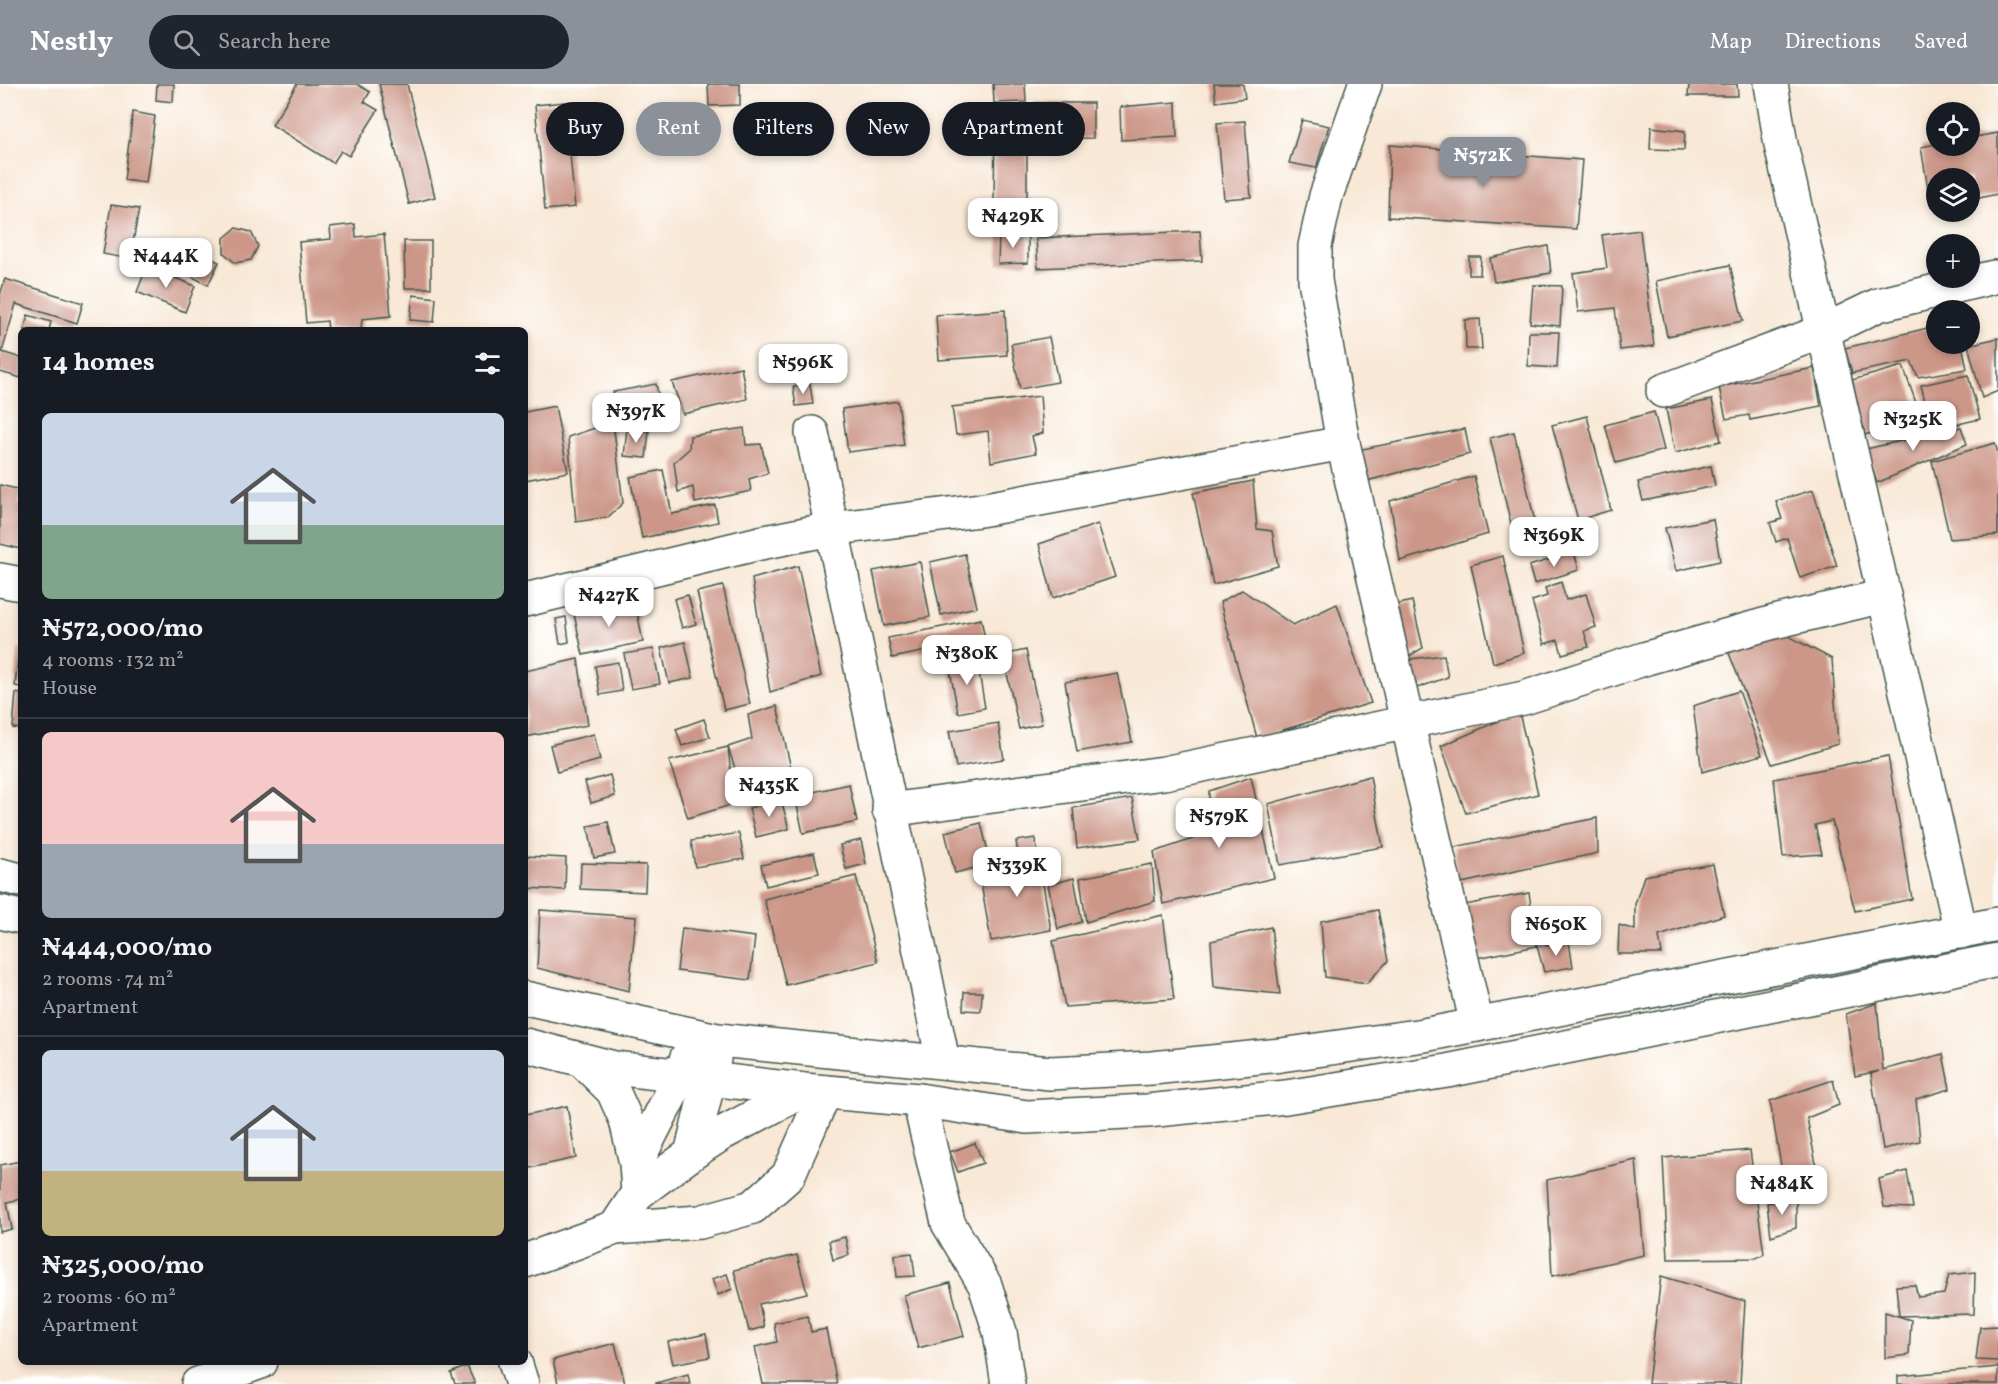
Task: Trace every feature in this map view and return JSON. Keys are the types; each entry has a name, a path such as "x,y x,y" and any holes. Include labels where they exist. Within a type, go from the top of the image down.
{"street":[{"path":"1365,84 1326,196 1315,246 1316,280 1343,443 1477,1025"},
{"path":"1771,84 1781,146 1960,932"},
{"path":"1663,391 1824,331 1878,305 1994,277"},
{"path":"812,433 943,1061"},
{"path":"528,599 760,543 831,529 980,510 1343,443"},
{"path":"0,580 18,583"},
{"path":"889,810 1164,773 1408,723 1524,698 1659,655 1884,596"},
{"path":"0,875 18,879"},
{"path":"0,912 18,916"},
{"path":"528,999 706,1038 1050,1073 1152,1068 1281,1055 1477,1025 1998,924"},
{"path":"528,1046 614,1068 814,1091 919,1100 1027,1117 1147,1111 1286,1096 1447,1071 1998,960"},
{"path":"691,1154 695,1078 706,1038"},
{"path":"582,1060 613,1091 626,1120 637,1178"},
{"path":"615,1228 637,1178 695,1078"},
{"path":"637,1178 691,1154 723,1132 814,1091"},
{"path":"528,1260 615,1228 700,1222 753,1207 788,1176 814,1091"},
{"path":"919,1100 948,1223 985,1285 1000,1332 1008,1384"},
{"path":"198,1384 252,1365"},
{"path":"516,1365 522,1384"}],"building":[{"path":"157,84 174,84 173,102 156,100"},
{"path":"297,84 357,84 370,92 364,102 378,110 349,156 341,151 333,163 272,125"},
{"path":"379,84 407,84 435,197 409,204"},
{"path":"708,84 740,84 740,102 733,102 733,105 721,106 721,102 709,102"},
{"path":"993,84 1025,84 1026,102 994,102"},
{"path":"1214,84 1243,84 1245,98 1216,102"},
{"path":"1689,84 1737,84 1738,96 1688,96"},
{"path":"1176,102 1177,137 1121,140 1120,107"},
{"path":"1085,103 1093,103 1093,138 1085,138"},
{"path":"546,104 546,156 570,156 575,207 545,210 535,105"},
{"path":"133,112 155,116 146,183 124,180"},
{"path":"1302,120 1329,126 1316,168 1289,163"},
{"path":"1245,121 1251,197 1224,199 1217,123"},
{"path":"1651,127 1685,131 1684,150 1650,149"},
{"path":"1998,133 1998,194 1980,198 1980,168 1926,168 1926,177 1921,147 1926,146 1926,156 1980,156 1980,136"},
{"path":"1390,145 1582,160 1576,229 1388,217"},
{"path":"995,156 1027,156 1027,202 994,202"},
{"path":"111,205 139,209 130,259 103,254"},
{"path":"355,224 356,237 384,234 391,316 362,319 361,327 328,327 327,321 306,323 299,242 331,239 330,227"},
{"path":"236,228 251,232 258,246 251,260 235,263 224,253 224,238"},
{"path":"1640,230 1654,346 1620,350 1615,308 1578,312 1573,273 1607,268 1602,235"},
{"path":"1200,231 1202,261 1038,268 1036,238"},
{"path":"1028,233 1028,263 998,264 999,234"},
{"path":"404,241 431,241 431,288 405,288"},
{"path":"1548,246 1551,273 1494,282 1490,258"},
{"path":"200,253 219,262 208,285 189,275"},
{"path":"1469,257 1481,257 1480,275 1469,275"},
{"path":"1730,265 1743,321 1667,336 1656,281"},
{"path":"147,266 195,286 185,312 137,292"},
{"path":"5,279 83,303 77,323 16,304 2,352 18,357 18,377 0,372 0,295"},
{"path":"1533,285 1562,286 1560,326 1530,323"},
{"path":"413,295 436,298 434,322 410,320"},
{"path":"1005,310 1007,355 939,360 936,315"},
{"path":"28,315 51,322 50,327 25,327"},
{"path":"1480,319 1482,349 1466,349 1465,320"},
{"path":"1926,328 1926,354 1964,354 1967,369 1918,377 1911,361 1852,373 1845,348"},
{"path":"1529,332 1559,332 1557,368 1528,366"},
{"path":"1049,337 1058,382 1020,389 1011,344"},
{"path":"1998,338 1998,391 1982,398 1970,354 1980,354 1980,342"},
{"path":"1903,366 1921,417 1865,435 1852,380"},
{"path":"741,367 747,399 683,414 672,382"},
{"path":"1814,368 1821,406 1750,420 1749,415 1726,419 1719,387"},
{"path":"1968,375 1980,419 1932,430 1921,385"},
{"path":"656,384 662,414 619,422 613,392"},
{"path":"810,384 813,404 796,406 793,387"},
{"path":"1040,396 1043,433 1032,436 1036,453 991,462 988,431 956,435 952,407"},
{"path":"1712,400 1721,441 1675,453 1666,409"},
{"path":"898,401 904,445 848,452 842,409"},
{"path":"555,406 568,472 528,479 528,411"},
{"path":"1654,412 1664,450 1616,463 1605,425"},
{"path":"1587,416 1611,510 1578,520 1552,425"},
{"path":"613,422 623,503 608,517 576,522 568,437"},
{"path":"1961,427 1967,444 1877,483 1866,449"},
{"path":"744,428 746,445 761,444 768,473 749,479 751,491 695,503 693,487 678,492 674,462 689,449 690,436"},
{"path":"627,429 649,431 646,458 624,456"},
{"path":"1465,429 1470,454 1359,483 1352,451"},
{"path":"1514,432 1537,530 1514,536 1490,438"},
{"path":"1995,443 1998,453 1998,535 1950,539 1932,461"},
{"path":"1711,466 1715,486 1643,501 1638,482"},
{"path":"663,470 672,514 715,505 718,522 642,538 630,477"},
{"path":"1474,476 1488,534 1400,561 1390,501"},
{"path":"1253,481 1257,529 1272,531 1278,566 1213,585 1193,493"},
{"path":"0,485 18,489 18,548 0,544"},
{"path":"1813,490 1837,566 1800,578 1787,538 1776,542 1770,523 1782,519 1776,501"},
{"path":"1713,519 1720,561 1676,571 1665,528"},
{"path":"1098,524 1115,577 1053,598 1039,544"},
{"path":"1574,552 1579,570 1534,584 1529,566"},
{"path":"965,554 977,607 941,615 930,562"},
{"path":"1503,556 1524,653 1493,663 1471,565"},
{"path":"920,562 930,617 884,626 873,571"},
{"path":"798,566 821,676 770,692 752,579"},
{"path":"1561,582 1566,600 1586,594 1596,627 1584,631 1589,647 1562,654 1558,640 1544,644 1532,601 1547,596 1545,588"},
{"path":"723,586 750,704 724,710 697,592"},
{"path":"1242,590 1293,625 1337,604 1371,703 1257,738 1220,602"},
{"path":"688,595 696,624 682,628 674,599"},
{"path":"635,601 643,642 583,655 574,614"},
{"path":"1412,601 1423,648 1402,660 1444,655 1448,677 1406,692 1387,607"},
{"path":"566,617 569,642 560,644 556,619"},
{"path":"981,619 985,639 892,658 888,638"},
{"path":"1773,628 1832,659 1838,744 1772,764 1729,653"},
{"path":"685,642 693,678 669,683 661,648"},
{"path":"653,649 660,684 631,689 624,654"},
{"path":"1026,650 1042,724 1019,729 1003,655"},
{"path":"18,658 18,686 15,686"},
{"path":"578,659 588,725 528,736 528,670"},
{"path":"977,660 985,708 958,713 949,665"},
{"path":"618,662 622,691 600,695 595,666"},
{"path":"1117,673 1132,742 1077,752 1065,682"},
{"path":"1739,691 1762,755 1702,772 1693,706"},
{"path":"16,693 18,693 18,729 13,728"},
{"path":"777,706 794,782 744,796 728,747 752,739 748,715"},
{"path":"1519,712 1538,794 1466,813 1441,746"},
{"path":"704,719 710,737 682,746 676,729"},
{"path":"998,723 1004,759 956,767 949,731"},
{"path":"594,734 600,760 557,772 550,745"},
{"path":"728,747 734,804 688,818 669,761"},
{"path":"1888,756 1912,899 1855,911 1832,821 1815,825 1822,854 1783,857 1774,779"},
{"path":"610,775 615,796 591,803 585,782"},
{"path":"1370,776 1383,847 1280,865 1268,804"},
{"path":"1251,777 1274,878 1163,904 1154,852 1208,834 1209,791"},
{"path":"849,784 857,822 803,833 795,796"},
{"path":"1132,798 1140,839 1077,848 1073,808"},
{"path":"781,799 789,829 756,837 749,808"},
{"path":"1597,818 1598,853 1457,884 1454,847"},
{"path":"608,822 615,854 594,858 588,826"},
{"path":"981,823 991,864 955,873 945,832"},
{"path":"739,833 744,859 695,867 691,841"},
{"path":"1035,838 1051,930 991,941 980,878 1021,871 1016,841"},
{"path":"861,840 866,864 846,869 840,845"},
{"path":"814,853 819,873 766,886 761,865"},
{"path":"528,856 566,858 565,890 528,888"},
{"path":"581,863 646,865 645,892 580,889"},
{"path":"1152,864 1155,901 1086,922 1080,878"},
{"path":"1713,864 1724,915 1659,936 1662,954 1618,954 1619,925 1635,930 1635,904 1644,876"},
{"path":"856,876 878,962 786,985 764,899"},
{"path":"1074,878 1082,922 1058,929 1048,885"},
{"path":"1529,893 1537,946 1462,961 1459,906"},
{"path":"540,910 636,917 629,991 537,968"},
{"path":"1378,910 1388,961 1367,983 1325,977 1321,921"},
{"path":"1163,915 1174,999 1065,1007 1053,941"},
{"path":"1271,927 1280,994 1214,987 1211,941"},
{"path":"682,928 755,937 750,980 677,971"},
{"path":"1569,942 1573,967 1544,972 1537,946"},
{"path":"964,992 982,992 981,1011 963,1010"},
{"path":"1877,1003 1883,1070 1943,1054 1950,1089 1916,1099 1920,1141 1883,1149 1871,1074 1879,1071 1855,1076 1846,1014"},
{"path":"1833,1080 1839,1105 1807,1118 1817,1169 1782,1172 1770,1101"},
{"path":"567,1106 576,1158 528,1168 528,1114"},
{"path":"975,1143 983,1163 958,1172 950,1152"},
{"path":"1750,1150 1764,1254 1756,1258 1668,1259 1663,1158"},
{"path":"1636,1160 1644,1255 1552,1276 1547,1180"},
{"path":"18,1162 18,1200 7,1202 12,1229 0,1232 0,1165"},
{"path":"1907,1171 1913,1208 1884,1207 1879,1179"},
{"path":"1796,1197 1796,1228 1771,1236 1767,1203"},
{"path":"845,1237 849,1255 833,1260 829,1241"},
{"path":"912,1253 915,1276 897,1277 895,1255"},
{"path":"797,1255 807,1293 759,1304 764,1327 749,1331 734,1270"},
{"path":"1975,1272 1974,1314 1899,1316 1896,1286 1915,1285 1918,1297 1944,1294 1949,1275"},
{"path":"727,1274 732,1289 718,1295 712,1279"},
{"path":"1661,1276 1745,1301 1740,1384 1648,1384"},
{"path":"950,1283 964,1336 918,1348 904,1295"},
{"path":"1885,1312 1911,1320 1909,1355 1885,1358"},
{"path":"808,1316 811,1332 826,1329 837,1384 763,1384 755,1347 777,1342 774,1323"},
{"path":"1998,1326 1998,1361 1976,1360 1980,1327"},
{"path":"706,1334 710,1357 673,1364 668,1342"},
{"path":"615,1343 625,1384 558,1384 553,1360"},
{"path":"467,1366 475,1384 455,1384 451,1373"},
{"path":"1998,1367 1998,1384 1898,1384 1898,1376"},
{"path":"688,1374 690,1384 656,1384 656,1383"}]}
